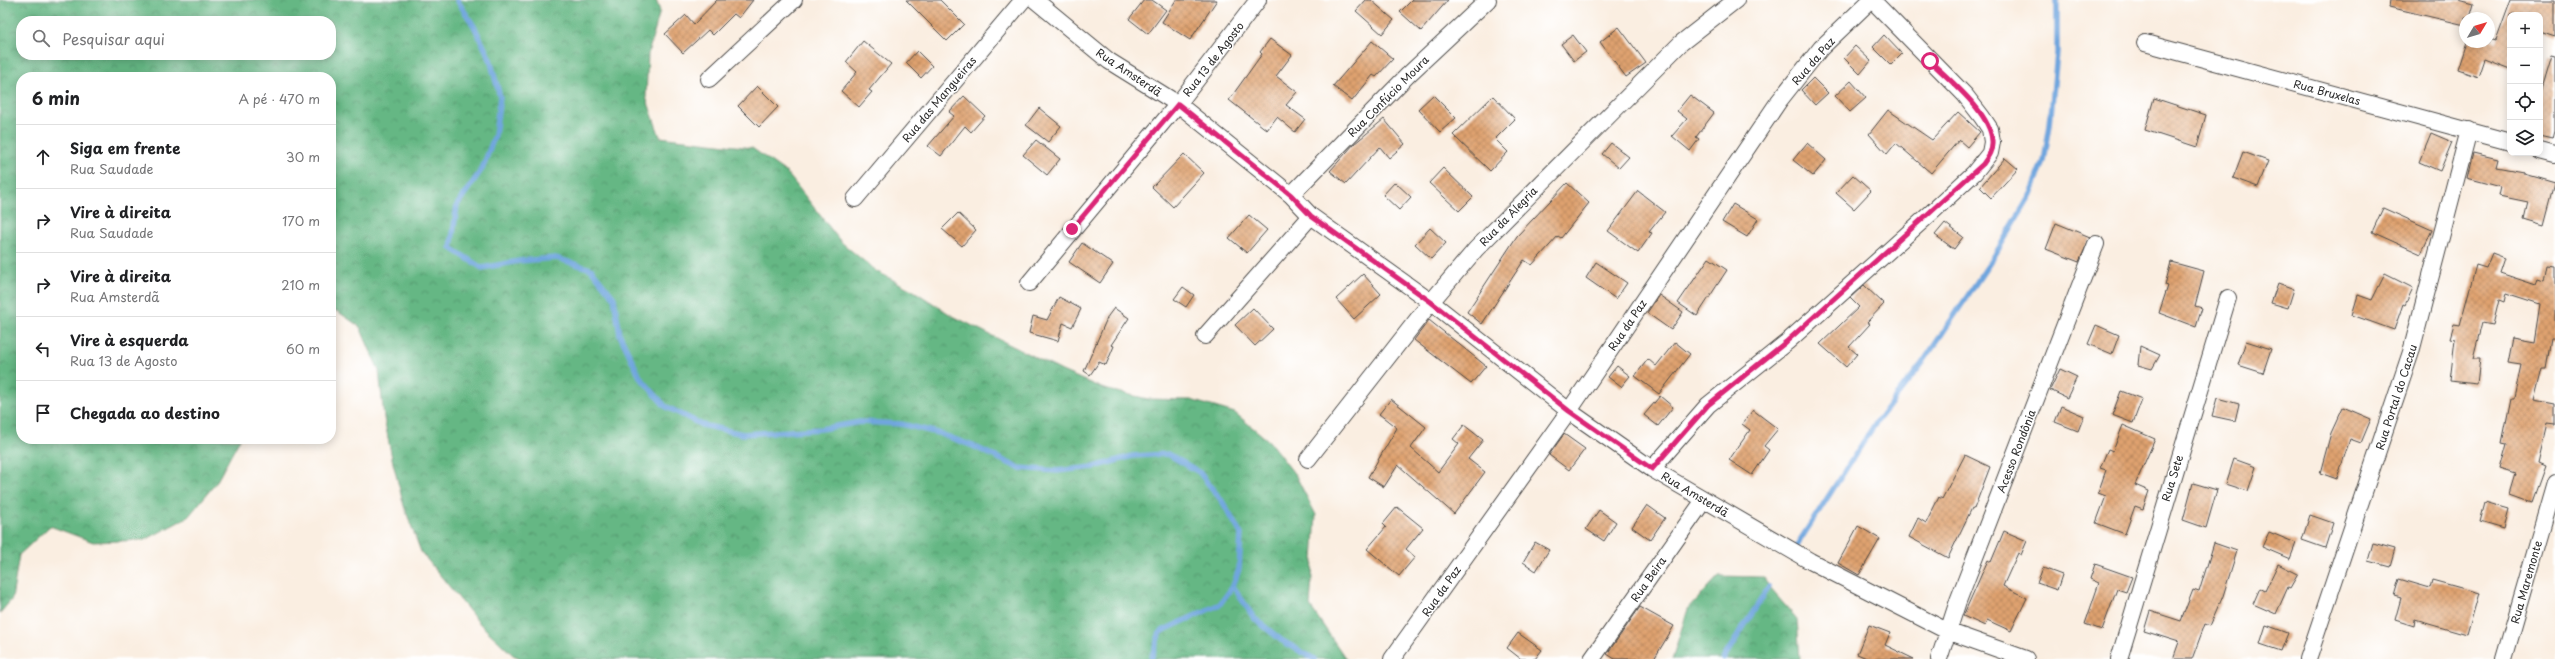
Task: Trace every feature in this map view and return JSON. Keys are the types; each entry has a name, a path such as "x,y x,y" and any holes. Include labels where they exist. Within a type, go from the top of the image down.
{"street":[{"path":"709,79 794,0"},
{"name":"Rua das Mangueiras","path":"855,199 1023,0"},
{"name":"Rua Amsterdã","path":"1035,0 1109,61 1178,104 1291,195 1311,216 1431,302 1569,411 1652,469 1810,561 1947,631 2026,659"},
{"name":"Rua 13 de Agosto","path":"1029,283 1178,104 1258,0"},
{"name":"Rua Confúcio Moura","path":"1291,195 1408,74 1488,0"},
{"name":"Rua da Alegria","path":"1308,458 1431,302 1476,249 1681,43 1736,0"},
{"path":"1652,469 1708,405 1786,342 1931,213 1974,173 1990,153 1992,142 1990,129 1965,95 1871,0"},
{"name":"Rua da Paz","path":"1392,659 1569,411 1779,101 1821,48 1871,0"},
{"name":"Rua Bruxelas","path":"2145,42 2507,141"},
{"name":"Rua Portal do Cacau","path":"2308,659 2411,352 2468,130"},
{"path":"2543,152 2555,155"},
{"path":"1206,336 1311,216"},
{"name":"Acesso Rondônia","path":"1939,659 1947,631 2096,244"},
{"name":"Rua Sete","path":"2118,659 2228,298"},
{"name":"Rua Maremonte","path":"2504,659 2555,482"},
{"name":"Rua Beira","path":"1592,659 1704,500"}],"green space":[{"path":"0,0 656,0 660,11 648,54 646,97 660,137 752,148 787,173 841,242 876,271 914,291 951,315 1062,371 1104,389 1148,399 1191,400 1235,413 1269,441 1296,476 1316,515 1310,606 1346,659 522,659 513,655 480,624 421,552 404,506 393,463 384,418 379,371 360,327 336,311 336,72 16,72 16,444 237,444 216,483 188,517 145,540 93,542 50,526 19,555 12,599 0,613"},
{"path":"1719,576 1764,577 1769,587 1797,619 1800,659 1672,659 1688,609"}],"building":[{"path":"717,0 753,0 739,18 734,14 713,35 708,30 683,53 665,34 686,15 694,24"},
{"path":"906,0 940,0 964,24 947,41"},
{"path":"1144,0 1152,0 1166,10 1148,34 1129,19"},
{"path":"1176,0 1217,0 1190,40 1162,22"},
{"path":"1366,0 1371,0 1394,20 1382,34 1356,11"},
{"path":"1412,0 1448,0 1421,31 1400,12"},
{"path":"2390,0 2459,0 2474,4 2472,12 2459,12 2459,24 2389,7"},
{"path":"2511,0 2555,0 2555,37 2543,33 2543,12 2507,12 2507,68 2484,59 2478,77 2458,70 2465,48 2495,48 2496,41"},
{"path":"1619,27 1646,63 1626,77 1600,42"},
{"path":"1573,35 1586,52 1574,61 1561,44"},
{"path":"1884,35 1902,54 1891,65 1873,47"},
{"path":"1270,39 1292,55 1276,76 1297,92 1286,105 1305,119 1295,132 1277,117 1267,130 1229,100 1262,54 1260,52"},
{"path":"863,41 891,64 869,90 872,92 859,107 841,91 857,72 846,62"},
{"path":"1372,41 1393,59 1376,77 1373,75 1352,101 1333,86"},
{"path":"1855,46 1871,61 1860,74 1844,58"},
{"path":"917,51 932,66 921,78 906,63"},
{"path":"2551,55 2555,56 2555,131 2553,139 2543,137 2543,82"},
{"path":"1813,78 1828,93 1815,105 1801,90"},
{"path":"1851,81 1866,98 1850,112 1835,96"},
{"path":"757,86 778,107 759,127 738,106"},
{"path":"1433,95 1456,118 1440,132 1418,109"},
{"path":"1690,95 1714,113 1696,137 1699,139 1690,151 1672,136 1687,119 1677,111"},
{"path":"964,96 985,116 971,132 965,126 941,156 928,146 954,116 949,112"},
{"path":"1493,96 1515,119 1495,139 1508,152 1490,171 1453,135"},
{"path":"2154,98 2206,115 2197,147 2145,130"},
{"path":"1039,108 1061,126 1048,142 1026,125"},
{"path":"1888,110 1932,140 1958,112 1980,132 1967,147 1959,140 1931,173 1896,143 1887,154 1869,134"},
{"path":"1384,119 1405,144 1389,158 1380,147 1346,184 1330,171 1354,144"},
{"path":"2431,133 2452,142 2440,171 2419,162"},
{"path":"1036,140 1060,159 1047,175 1023,155"},
{"path":"1611,143 1629,157 1619,168 1602,154"},
{"path":"1807,143 1826,160 1813,176 1793,160"},
{"path":"2243,152 2268,161 2258,187 2233,178"},
{"path":"2473,153 2498,159 2496,167 2524,172 2524,174 2555,183 2544,225 2524,219 2528,202 2499,196 2501,187 2467,178"},
{"path":"1184,154 1204,173 1173,207 1152,187"},
{"path":"2005,158 2018,169 1991,198 1980,187"},
{"path":"1443,168 1473,197 1459,211 1429,183"},
{"path":"1853,175 1871,191 1854,209 1836,193"},
{"path":"1395,182 1411,197 1399,210 1383,195"},
{"path":"1567,183 1589,203 1561,238 1558,236 1532,265 1524,260 1482,324 1467,312 1517,236"},
{"path":"1638,191 1665,212 1649,232 1652,233 1638,253 1608,231"},
{"path":"1733,204 1758,219 1747,237 1722,222"},
{"path":"2383,208 2432,230 2421,254 2372,232"},
{"path":"958,213 976,230 962,246 942,229"},
{"path":"1249,215 1267,230 1247,253 1229,238"},
{"path":"1945,223 1963,237 1954,249 1935,235"},
{"path":"2056,223 2090,237 2079,262 2046,249"},
{"path":"1430,228 1446,243 1431,259 1415,244"},
{"path":"1082,243 1113,264 1100,283 1069,262"},
{"path":"2492,253 2505,258 2500,273 2536,285 2538,280 2544,282 2547,266 2555,267 2555,340 2551,340 2546,369 2542,369 2534,401 2555,405 2555,426 2547,425 2538,463 2545,466 2532,502 2510,494 2516,474 2500,469 2507,444 2502,443 2511,398 2514,398 2521,365 2507,363 2512,338 2534,342 2540,304 2506,293 2504,302 2499,300 2493,325 2482,323 2473,358 2480,358 2477,384 2450,381 2455,339 2450,338 2454,324 2460,325 2476,265 2486,268"},
{"path":"1709,258 1727,270 1697,316 1678,303"},
{"path":"1596,262 1627,283 1616,299 1586,278"},
{"path":"2171,262 2204,271 2195,306 2202,308 2196,327 2159,313 2168,286 2165,285"},
{"path":"1363,274 1381,294 1354,319 1336,299"},
{"path":"2385,274 2413,288 2405,305 2403,304 2394,330 2352,315 2358,295 2372,300"},
{"path":"2278,283 2294,289 2288,308 2271,303"},
{"path":"1864,285 1884,304 1867,322 1870,324 1849,347 1857,354 1846,367 1820,344 1859,307 1850,298"},
{"path":"1183,287 1194,295 1186,307 1174,299"},
{"path":"1659,295 1683,312 1671,330 1647,313"},
{"path":"1059,297 1081,309 1072,327 1063,323 1058,341 1029,333 1033,316 1047,320"},
{"path":"1114,308 1129,318 1111,345 1114,346 1106,365 1099,362 1090,375 1084,371 1108,316"},
{"path":"1253,308 1273,329 1255,346 1235,325"},
{"path":"1429,320 1486,366 1471,384 1414,340"},
{"path":"2096,325 2119,335 2112,354 2088,344"},
{"path":"2246,341 2271,349 2263,373 2238,365"},
{"path":"1675,342 1690,354 1659,394 1635,376 1648,359 1656,366"},
{"path":"2140,346 2160,355 2152,369 2138,365"},
{"path":"1617,366 1630,376 1621,387 1608,377"},
{"path":"2060,369 2077,377 2067,398 2050,390"},
{"path":"2121,391 2142,399 2133,423 2112,415"},
{"path":"1660,396 1673,407 1658,426 1644,415"},
{"path":"2217,398 2239,404 2235,421 2212,416"},
{"path":"1391,399 1426,427 1411,448 1438,472 1459,444 1453,439 1464,425 1483,440 1468,459 1485,472 1454,514 1398,465 1384,487 1368,477 1397,428 1379,414"},
{"path":"2061,406 2084,416 2078,431 2055,422"},
{"path":"2343,407 2371,419 2361,443 2350,439 2337,479 2320,473 2331,433"},
{"path":"1753,410 1778,429 1764,446 1769,450 1752,475 1729,460 1750,430 1742,424"},
{"path":"2123,425 2155,439 2135,485 2149,491 2143,509 2135,506 2125,534 2096,523 2106,496 2098,493 2106,470 2100,468 2108,449 2113,451"},
{"path":"1564,434 1585,449 1569,470 1549,455"},
{"path":"1965,455 1990,467 1974,509 1972,508 1948,558 1909,537 1918,518 1926,523 1939,497 1942,499"},
{"path":"2234,459 2256,467 2248,491 2226,484"},
{"path":"2193,483 2217,490 2206,528 2183,520"},
{"path":"2485,502 2509,509 2504,528 2480,521"},
{"path":"1647,505 1665,518 1650,540 1632,527"},
{"path":"1397,507 1423,528 1406,549 1415,557 1399,576 1367,549 1386,527 1383,524"},
{"path":"1599,510 1616,522 1604,541 1586,529"},
{"path":"2310,515 2333,523 2325,548 2302,540"},
{"path":"1858,526 1880,539 1859,575 1838,563"},
{"path":"2004,531 2027,541 2021,555 2018,553 2003,586 2027,598 2011,631 1987,620 1985,626 1963,616 1988,560 1991,562"},
{"path":"2269,532 2296,543 2290,559 2262,547"},
{"path":"1535,542 1549,550 1536,571 1523,562"},
{"path":"2214,543 2237,551 2223,596 2210,626 2205,624 2192,659 2173,659 2179,642 2144,631 2150,611 2181,621 2193,590 2199,592"},
{"path":"2373,543 2395,549 2390,567 2368,561"},
{"path":"2095,564 2132,577 2126,592 2117,589 2102,630 2085,624 2099,583 2090,579"},
{"path":"2278,564 2298,574 2290,588 2288,587 2276,614 2253,604 2260,588 2265,591"},
{"path":"2043,568 2062,575 2057,590 2037,583"},
{"path":"2399,579 2430,588 2432,580 2479,593 2467,635 2415,620 2414,626 2395,620 2401,598 2394,596"},
{"path":"1640,607 1674,626 1654,659 1615,659 1607,654"},
{"path":"1869,625 1890,633 1885,645 1914,659 1869,659 1857,654"},
{"path":"2266,625 2288,633 2281,651 2260,644"},
{"path":"1518,633 1542,650 1535,659 1521,659 1507,648"}],"waterway":[{"path":"457,0 474,26 490,59 500,97 495,135 482,169 457,205 451,248 482,268 519,261 556,258 591,269 614,298 620,335 640,377 665,406 702,425 743,434 821,429 860,422 901,424 938,433 973,446 1019,468 1057,471 1094,467 1132,456 1168,454 1199,472 1222,501 1241,534 1239,569 1233,586 1220,604 1160,632 1151,659"},
{"path":"1795,548 1875,424 1921,365 1993,258 2031,194 2044,161 2050,125 2057,53 2057,0"},
{"path":"1233,586 1254,618 1281,640 1314,659"},
{"path":"1723,659 1769,587"}],"route":[{"path":"1072,229 1178,104 1291,195 1311,216 1431,302 1569,411 1652,469 1708,405 1786,342 1931,213 1983,164 1990,153 1992,142 1990,129 1965,95 1930,61"}]}
